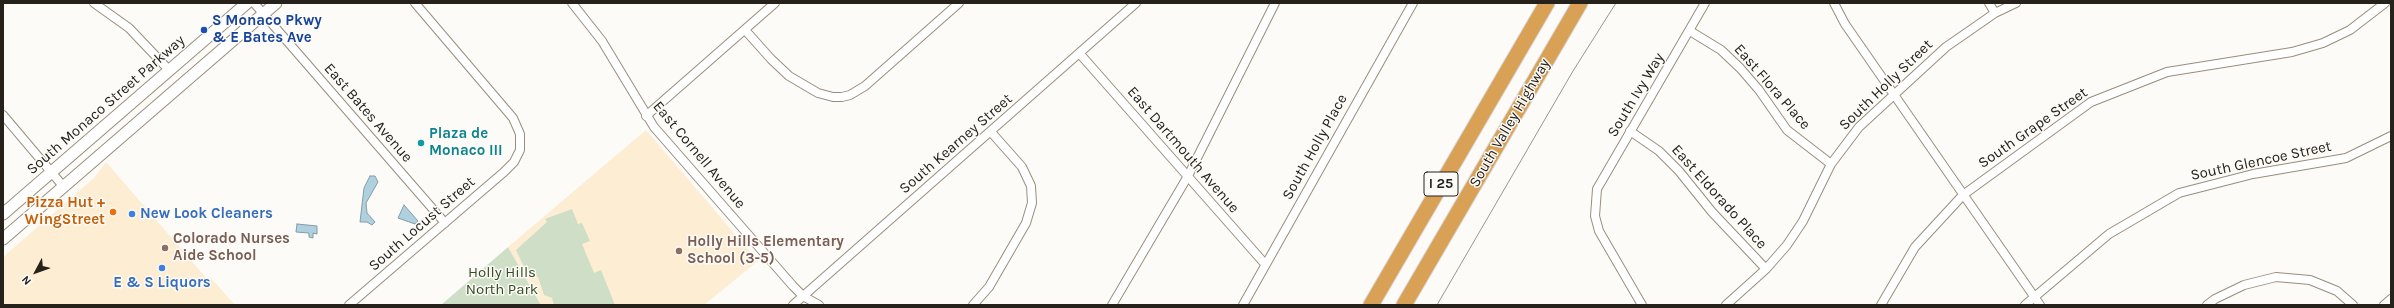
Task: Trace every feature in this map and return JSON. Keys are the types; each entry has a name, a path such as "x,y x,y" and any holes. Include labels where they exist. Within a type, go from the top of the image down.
{"highway":[{"path":"1512,63 1539,3"},
{"name":"South Valley Highway","path":"1371,305 1547,3"},
{"name":"South Valley Highway","path":"1404,305 1580,3"},
{"path":"1469,193 1592,3"}],"main road":[{"name":"South Monaco Street Parkway","path":"3,214 247,3"},
{"path":"3,239 276,3"}],"street":[{"path":"94,3 129,28 169,70"},
{"name":"East Bates Avenue","path":"254,3 445,223"},
{"name":"South Locust Street","path":"349,305 510,166 518,156 520,134 513,118 415,3"},
{"name":"East Cornell Avenue","path":"572,3 602,42 646,116 803,296 819,305"},
{"path":"646,116 775,3"},
{"path":"745,30 780,69 789,76 818,93 833,97 842,97 850,95 864,86 959,3"},
{"name":"South Kearney Street","path":"793,305 1080,54 1136,3"},
{"path":"1112,305 1188,176 1274,3"},
{"name":"South Holly Place","path":"1243,305 1412,3"},
{"name":"South Ivy Way","path":"1642,305 1599,231 1595,216 1597,189 1705,3"},
{"path":"1834,3 1845,24 2040,305"},
{"path":"1989,3 1995,13"},
{"name":"South Holly Street","path":"1726,305 1766,269 1803,221 1831,164 1859,127 1946,47 1995,13 2016,3"},
{"name":"South Grape Street","path":"1881,305 1915,247 1963,195 2090,102 2168,72 2292,52 2323,43 2350,30 2386,3"},
{"name":"East Flora Place","path":"1690,30 1721,50 1740,68 1759,90 1788,130 1831,164"},
{"name":"East Dartmouth Avenue","path":"1080,54 1265,264"},
{"path":"3,115 63,186"},
{"name":"East Eldorado Place","path":"1630,131 1659,151 1679,171 1712,212 1766,269"},
{"path":"973,305 989,287 1026,223 1032,203 1031,186 1022,167 991,132"},
{"name":"South Glencoe Street","path":"2024,305 2110,234 2179,193 2252,174 2346,158 2391,136"},
{"path":"2207,305 2215,299 2244,284 2276,277 2310,280 2337,291 2353,305"},
{"path":"2384,305 2391,299"}],"shaded area":[{"path":"646,130 758,261 704,305 541,305 508,247"},
{"path":"106,162 208,280 211,278 235,305 3,305 3,257 94,178"}],"green space":[{"path":"572,209 578,224 582,223 590,241 582,244 594,273 601,270 615,305 554,305 552,298 544,295 538,277 526,271 516,250 547,222 545,219"},
{"name":"Holly Hills North Park","path":"508,247 541,305 441,305"}],"water":[{"path":"370,176 375,176 378,182 366,203 367,213 375,222 372,225 367,222 360,222 364,188"},
{"path":"404,205 418,221 415,224 398,218"},
{"path":"297,224 317,226 317,234 313,233 313,238 309,237 309,233 296,232"}],"tram line":[{"path":"1437,305 1573,71 1616,3"}],"place":[{"name":"S Monaco Pkwy & E Bates Ave","path":"204,30"},
{"name":"Plaza de Monaco III","path":"421,143"},
{"name":"Pizza Hut + WingStreet","path":"113,212"},
{"name":"New Look Cleaners","path":"132,214"},
{"name":"Colorado Nurses Aide School","path":"165,248"},
{"name":"Holly Hills Elementary School (3-5)","path":"679,251"},
{"name":"E & S Liquors","path":"162,268"}]}
